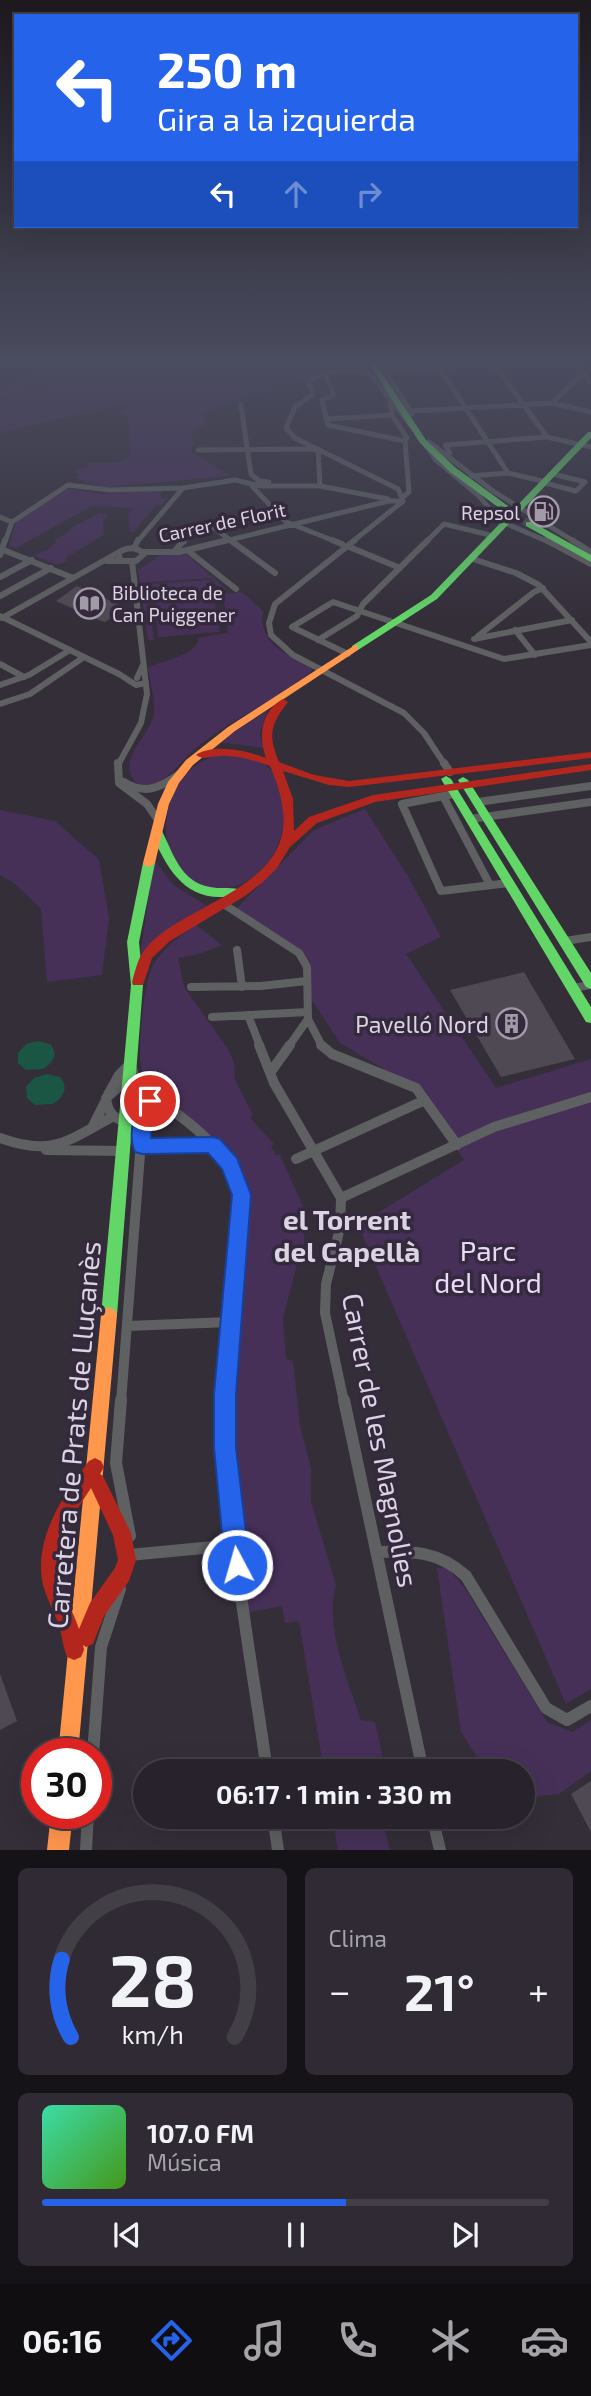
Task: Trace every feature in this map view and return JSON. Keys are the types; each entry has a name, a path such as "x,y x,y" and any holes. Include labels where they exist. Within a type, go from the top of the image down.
{"street":[{"path":"248,450 251,474 257,479 268,482 320,484 368,493 388,500 402,498"},
{"path":"318,450 320,484"},
{"path":"321,450 398,489 402,498"},
{"path":"406,450 409,492 275,604 268,626 274,641 282,648 320,673 407,715 426,735 470,819 591,1018"},
{"path":"427,450 479,496 504,527"},
{"path":"435,450 453,470 589,556"},
{"path":"439,450 520,511"},
{"path":"448,450 454,461"},
{"path":"494,450 508,472"},
{"name":"Carretera de Prats de Lluçanès","path":"70,1738 122,1151 119,1119 133,1084 130,1065 137,985 133,942 158,826 168,793 180,773 232,728 438,594 548,480 581,450"},
{"path":"471,476 508,472 548,480 585,482 576,491 548,480"},
{"path":"73,578 32,560 1,551 12,522 53,492 74,484 110,490 178,490 205,482 235,480 261,486 320,484"},
{"path":"250,484 286,522 400,568"},
{"path":"134,548 178,490"},
{"name":"Carrer de Florit","path":"144,552 187,550 388,500"},
{"path":"0,517 12,522"},
{"path":"174,552 184,542 181,530 207,523 275,573"},
{"path":"318,640 357,616 400,568 447,523 504,527 540,537 589,556"},
{"path":"589,556 591,541"},
{"path":"1,618 121,551 134,548 144,552 142,558 132,561 104,561"},
{"path":"187,550 236,589"},
{"path":"120,559 118,555 121,551"},
{"path":"348,654 292,627 329,603 337,602 505,659 591,644 543,588 516,573 472,559"},
{"path":"0,577 32,560"},
{"path":"132,561 147,682 146,702 142,721 118,762 118,776 122,787 145,802 158,826 169,863 191,886 210,894 241,890"},
{"path":"0,596 51,568"},
{"path":"467,646 534,592 543,588"},
{"path":"1,618 136,682 147,682"},
{"path":"474,639 572,620"},
{"path":"515,630 535,655"},
{"path":"0,685 24,677 70,650"},
{"path":"0,704 30,694 84,657"},
{"path":"0,664 24,677"},
{"path":"143,665 136,682 146,702"},
{"name":"Carretera de Prats de Lluçanès","path":"137,985 148,954 176,931 266,872 277,861 285,845 288,804 282,780 273,765 266,732 270,716 279,705 320,673"},
{"name":"Carretera de Prats de Lluçanès","path":"192,761 209,752 232,751 255,755 273,765"},
{"path":"285,845 313,820 373,799 591,755"},
{"path":"273,765 301,778 335,784 465,783 591,766"},
{"path":"118,776 133,788 145,790 161,786 180,773"},
{"path":"450,782 402,804 441,891 509,883"},
{"path":"450,782 490,885"},
{"path":"465,783 591,984 573,988"},
{"path":"478,802 591,786"},
{"path":"470,819 591,803"},
{"path":"222,903 299,953 307,967 308,1016 322,1046 331,1054 409,1084 425,1100 457,1145"},
{"path":"530,916 547,912"},
{"path":"565,942 591,937"},
{"path":"237,950 242,987"},
{"path":"191,987 242,987 307,981"},
{"path":"248,1015 270,1073 341,1198 494,1127 591,1097"},
{"path":"212,1017 308,1016"},
{"path":"270,1073 308,1016"},
{"path":"88,1133 99,1118 119,1074 130,1065"},
{"path":"107,1096 114,1089 133,1084 198,1129 230,1164 241,1195 225,1394 225,1448 235,1545 265,1759"},
{"name":"Carretera de Prats de Lluçanès","path":"94,1738 101,1647 129,1567 125,1505 117,1482 116,1463 143,1115 150,1106 149,1094"},
{"name":"Carretera de Prats de Lluçanès","path":"107,1096 105,1107 119,1119"},
{"path":"296,1159 425,1100"},
{"path":"30,1149 71,1142 119,1119 143,1115"},
{"path":"0,1138 30,1149 67,1152 122,1151"},
{"path":"142,1146 213,1145"},
{"name":"Carrer de les Magnolies","path":"341,1198 344,1219 323,1297 420,1759"},
{"path":"127,1326 230,1322"},
{"path":"77,1671 90,1623 100,1604 126,1569 129,1555 124,1537 100,1492 95,1466"},
{"path":"77,1671 71,1627 51,1580 52,1561 60,1522 76,1492 95,1466"},
{"path":"129,1555 235,1545"},
{"path":"377,1552 418,1551 435,1553 448,1559 466,1576 546,1708 567,1720 591,1706"},
{"path":"54,1588 72,1605 83,1608 94,1604 117,1583"},
{"path":"58,1850 60,1829"},
{"path":"86,1850 88,1829"},
{"path":"275,1829 278,1850"},
{"path":"435,1829 440,1850"}],"green space":[{"path":"131,450 192,450 192,453 230,475 107,487 89,484 76,477 79,475 75,470 89,466 89,463 120,462 131,456"},
{"path":"67,488 102,494 161,491 161,498 167,499 161,505 156,505 134,532 130,532 128,513 134,508 92,506 16,548 9,546 16,522"},
{"path":"100,513 108,515 103,521 104,535 65,558 67,561 56,565 34,555 47,550 71,528"},
{"path":"185,553 227,590 222,592 211,578 148,582 154,640 148,640 138,570 159,556"},
{"path":"210,580 220,632 158,637 152,584"},
{"path":"242,592 263,611 265,633 270,641 313,670 209,738 162,780 154,784 137,784 131,775 131,757 154,713 148,668 190,651 199,640 196,638 228,633 223,594"},
{"path":"267,711 260,733 263,748 219,742"},
{"path":"219,755 252,759 269,768 280,785 284,807 280,840 268,862 246,881 220,889 206,888 181,872 171,857 166,822 177,786 188,772 202,761"},
{"name":"Parc del Nord","path":"365,809 409,878 441,937 406,954 496,1088 591,1059 591,1689 566,1704 358,1225 464,1160 416,1088 340,1043 308,994 302,956 234,911 314,830"},
{"path":"0,810 55,821 99,860 109,918 102,975 47,982 41,909 14,883 0,875"},
{"path":"154,859 173,885 207,906 171,927 140,957"},
{"path":"196,925 222,945 199,954 178,958 184,987 228,1049 234,1063 235,1080 253,1115 250,1118 274,1144 271,1146 276,1155 280,1155 308,1217 304,1224 304,1245 298,1244 292,1258 298,1261 283,1318 286,1359 293,1361 300,1426 311,1468 311,1502 336,1585 333,1618 339,1653 361,1720 375,1722 383,1759 322,1759 299,1621 285,1623 282,1606 245,1613 225,1448 237,1178 178,1111 145,1081 140,1059 144,1005 153,965 172,943"},
{"path":"447,1567 466,1590 547,1722 572,1732 591,1720 591,1771 559,1794 535,1797 535,1759 478,1759 461,1732 437,1568"},
{"path":"334,1829 385,1829 390,1850 338,1850"}],"shaded area":[{"path":"38,1041 50,1044 54,1058 43,1069 26,1070 18,1063 18,1053 26,1044"},
{"path":"47,1074 60,1077 64,1092 53,1104 35,1105 27,1098 26,1087 34,1078"}],"building":[{"name":"Biblioteca de Can Puiggener","path":"77,586 124,609 105,622 56,601"},
{"name":"Pavelló Nord","path":"524,972 575,1059 501,1077 450,990"},
{"path":"0,1674 17,1721 0,1730"},
{"path":"591,1781 591,1832 571,1794"}],"tunnel":[{"path":"505,508 529,524"}],"traffic: fast":[{"path":"433,450 453,470 505,508"},
{"path":"355,648 434,597 575,450"},
{"path":"529,524 591,559"},
{"path":"446,779 591,1018"},
{"path":"463,780 591,984"},
{"path":"157,832 169,859 184,879 204,890 234,892"},
{"path":"109,1315 137,985 133,942 149,863"}],"traffic: slow":[{"path":"149,863 163,804 174,782 190,762 231,729 355,648"},
{"path":"69,1738 109,1315"},
{"path":"58,1850 60,1829"}],"traffic: jam":[{"path":"138,982 148,955 165,937 258,881 273,866 284,847 289,808 286,791 270,752 266,733 268,723 283,702"},
{"path":"201,755 221,752 240,754 310,777 349,784 591,755"},
{"path":"285,845 313,820 373,799 591,767"},
{"path":"74,1650 70,1630 52,1582 50,1566 55,1536 61,1521 95,1467"},
{"path":"86,1637 97,1610 122,1574 127,1560 122,1533 97,1482"}],"place":[{"name":"Repsol","path":"543,512"},
{"name":"Biblioteca de Can Puiggener","path":"89,603"},
{"name":"Pavelló Nord","path":"512,1024"}],"district":[{"name":"el Torrent del Capellà","path":"347,1235"}],"route":[{"path":"150,1101 150,1106 143,1115 142,1146 213,1145 230,1164 241,1195 225,1394 225,1448 237,1565"}]}
